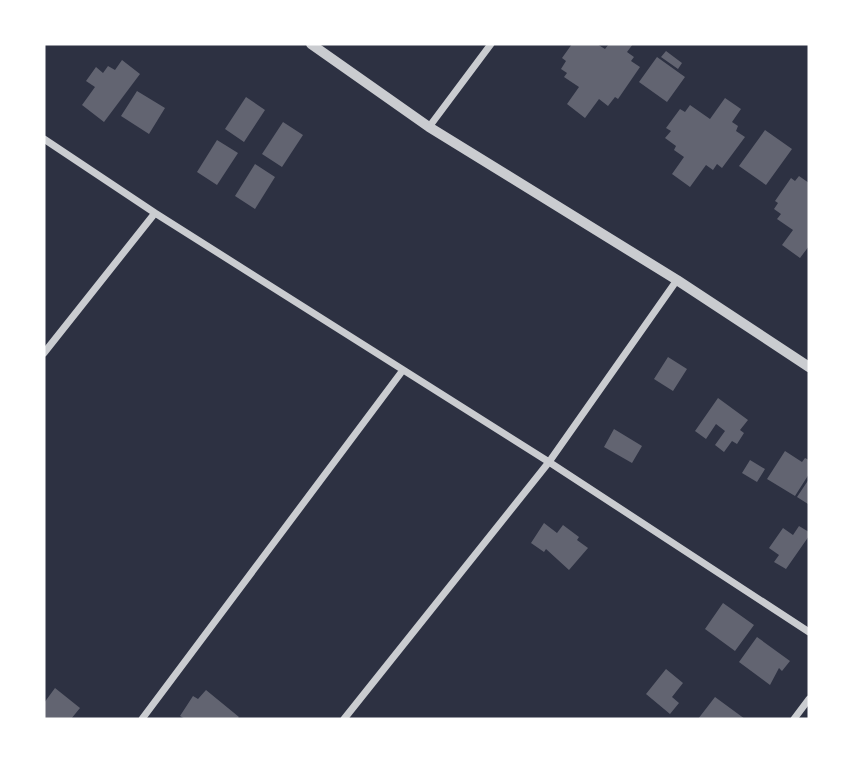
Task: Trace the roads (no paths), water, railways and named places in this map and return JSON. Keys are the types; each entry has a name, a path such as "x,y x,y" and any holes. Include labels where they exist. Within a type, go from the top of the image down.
{"street":[{"path":"311,44 429,127 677,280 809,367"},
{"path":"429,127 491,44"},
{"path":"44,139 809,632"},
{"path":"44,353 155,212"},
{"path":"344,719 549,462 677,280"},
{"path":"142,719 403,370"},
{"path":"794,719 809,699"}]}
